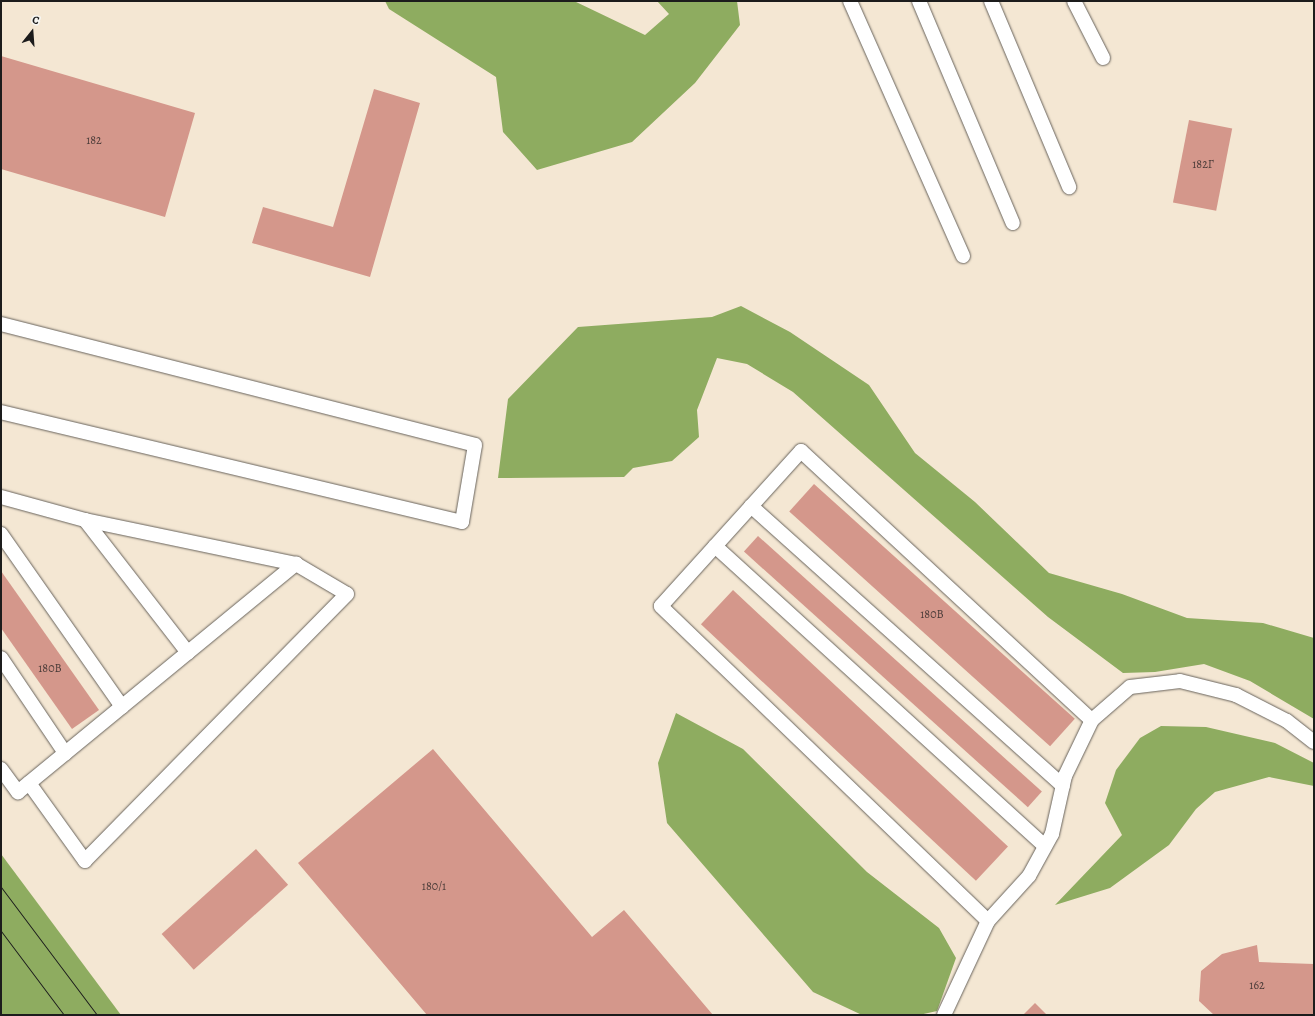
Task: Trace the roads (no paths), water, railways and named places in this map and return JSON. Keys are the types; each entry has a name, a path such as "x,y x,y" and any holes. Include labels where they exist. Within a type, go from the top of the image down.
{"lane":[{"path":"850,1 963,256"},
{"path":"918,1 1013,223"},
{"path":"991,1 1069,187"},
{"path":"1074,1 1103,58"},
{"path":"1,324 475,445 462,522 1,412"},
{"path":"988,921 660,606 801,451 1092,720"},
{"path":"1,497 85,520 296,564 347,594 85,861 28,783"},
{"path":"751,506 1063,786"},
{"path":"85,520 188,653"},
{"path":"1,534 122,707"},
{"path":"715,546 1045,846"},
{"path":"1,770 18,792 296,564"},
{"path":"1,658 65,753"},
{"path":"944,1015 988,921 1029,876 1052,834 1063,786 1092,720 1130,687 1180,681 1236,695 1287,721 1314,742"}],"tram line":[{"path":"1,887 97,1015"},
{"path":"1,931 64,1015"}]}
